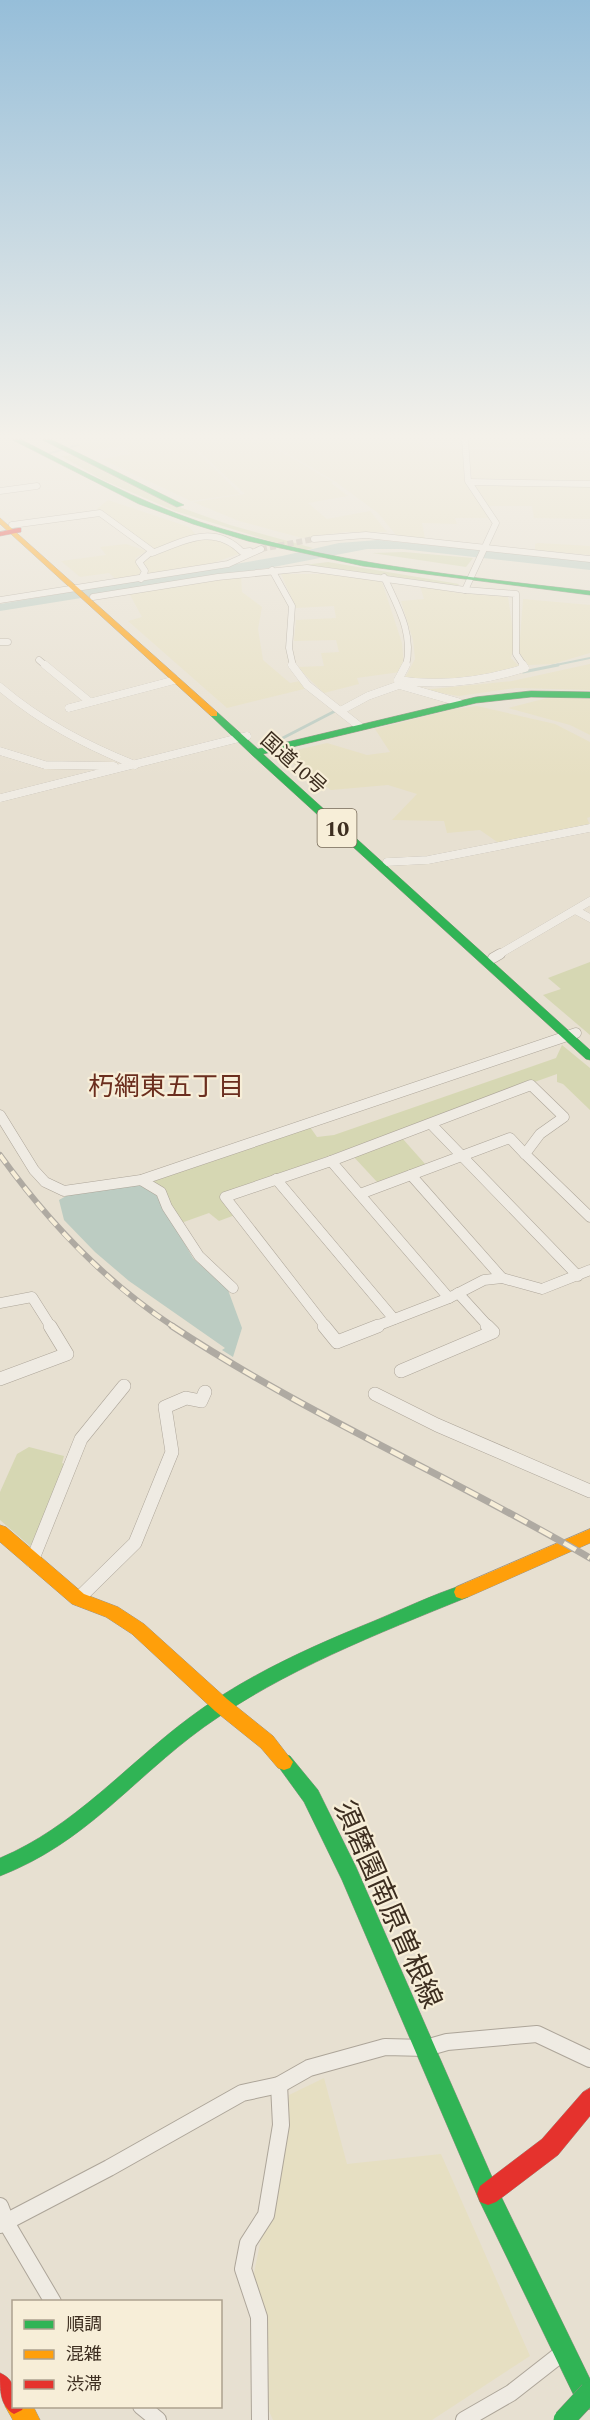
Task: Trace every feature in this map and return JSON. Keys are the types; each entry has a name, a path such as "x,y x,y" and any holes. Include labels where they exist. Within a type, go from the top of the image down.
{"main road":[{"name":"国道10号","path":"37,553 242,737"},
{"path":"306,553 469,581 590,593"},
{"path":"349,553 469,581 590,585"},
{"name":"国道10号","path":"84,593 175,680 387,862 492,958 571,1034 590,1056"},
{"path":"260,751 458,702 524,693 590,695"},
{"name":"国道10号","path":"260,751 571,1034 590,1044"},
{"name":"須磨園南原曽根線","path":"0,1532 78,1599 112,1612 138,1629 221,1705 267,1742 311,1796 426,2048 488,2194 566,2350 590,2407"},
{"path":"0,1867 54,1840 96,1809 174,1737 221,1705 296,1665 590,1536"},
{"path":"488,2194 550,2147 590,2099"},
{"path":"0,2385 12,2400"},
{"path":"564,2420 590,2392"},
{"path":"19,2408 28,2420"}],"street":[{"path":"141,579 145,571 139,561 152,553"},
{"path":"84,593 141,579 230,565 251,553"},
{"path":"469,581 484,553"},
{"path":"519,553 590,559"},
{"path":"230,565 237,573"},
{"path":"0,600 84,593 237,573 323,568 384,577 469,581 516,594 516,654 525,668 500,675 457,681 427,684 399,682 342,710"},
{"path":"272,570 293,608 288,654 292,668 306,686 342,710 359,726"},
{"path":"384,577 408,635 412,651 399,682"},
{"path":"0,642 8,642"},
{"path":"39,660 90,702"},
{"path":"69,708 175,680"},
{"path":"399,682 458,702"},
{"path":"0,687 34,716 71,739 135,765"},
{"path":"0,798 242,737"},
{"path":"0,751 45,765 135,765"},
{"path":"387,862 428,860 590,828"},
{"path":"492,958 590,901"},
{"path":"577,910 590,918"},
{"path":"0,1115 34,1170 45,1182 64,1191 141,1180 571,1034"},
{"path":"525,1154 540,1134 564,1117 531,1085 331,1161 225,1197 337,1342 484,1280 502,1278 542,1289 590,1270"},
{"path":"431,1124 578,1276"},
{"path":"360,1194 510,1138 590,1217"},
{"path":"331,1161 453,1295 493,1332 401,1371"},
{"path":"411,1175 502,1278"},
{"path":"276,1179 394,1319"},
{"path":"141,1180 161,1192 167,1207 199,1256 233,1288"},
{"path":"0,1303 32,1297 67,1354 0,1379"},
{"path":"32,1561 81,1439 124,1386"},
{"path":"78,1599 135,1543 171,1452 165,1407 186,1398 201,1401 205,1392"},
{"path":"375,1394 437,1425 590,1491"},
{"path":"3,2224 242,2093 279,2085 309,2068 385,2047 426,2048 447,2042 537,2034 590,2059"},
{"path":"260,2420 259,2318 243,2268 248,2242 266,2215 281,2125 279,2085"},
{"path":"0,2206 3,2224 52,2300"},
{"path":"464,2420 512,2393 566,2350"},
{"path":"143,2408 158,2420"}],"shaded area":[{"path":"104,553 144,553 135,558 141,571 137,577 117,580 109,573 80,577 61,561 106,555"},
{"path":"155,553 241,553 213,563 145,577 148,571 141,561 143,557"},
{"path":"295,553 347,553 268,568 0,611 0,604"},
{"path":"437,553 509,553 590,561 590,570"},
{"path":"567,553 590,553 590,555"},
{"path":"281,574 339,574 381,579 402,643 404,665 400,672 357,678 359,684 324,693 297,667 324,666 321,653 339,652 336,640 294,641 296,620 336,618 334,606 296,608"},
{"path":"241,576 242,592 262,607 258,629 263,660 290,683 300,681 308,688 227,708 128,621 142,617 128,591"},
{"path":"420,586 458,593 508,597 515,644 511,658 520,667 484,675 425,681 405,678 415,659 413,640 401,601 424,599"},
{"path":"523,599 590,605 590,653 553,664 528,665 519,652"},
{"path":"590,664 590,690 516,688 459,696 422,690 512,681"},
{"path":"551,697 590,699 590,735 570,725 508,708"},
{"path":"477,706 555,724 590,742 590,817 587,818 590,825 503,846 480,830 447,833 444,821 392,820 417,794 388,785 331,790 279,754 327,743 367,755 390,752 375,729 454,709"},
{"path":"141,1185 155,1193 193,1258 228,1290 242,1328 233,1357 222,1350 225,1348 129,1281 95,1252 64,1220 59,1200 68,1195"},
{"path":"324,2078 347,2164 441,2154 530,2356 432,2420 273,2420 269,2411 254,2273 261,2239 275,2208 289,2095"}],"green space":[{"path":"372,553 415,553 473,558 466,567"},
{"path":"328,562 459,584 456,587 323,567 280,568"},
{"path":"590,962 590,1035 543,995 561,989 548,978"},
{"path":"562,1045 590,1068 590,1110 563,1084 557,1082 557,1074 220,1195 235,1215 219,1221 209,1213 181,1223 148,1183 310,1127 317,1137 334,1135 556,1058"},
{"path":"402,1138 426,1165 378,1183 353,1156"},
{"path":"29,1447 64,1456 62,1463 66,1465 30,1546 0,1520 0,1492 17,1454"}],"waterway":[{"path":"551,666 590,658"},
{"path":"523,672 558,665"},
{"path":"277,741 337,710"}],"railway":[{"path":"0,1155 38,1204 79,1249 124,1290 174,1327"},
{"path":"172,1326 222,1358 326,1417 538,1528 590,1558"}],"traffic: fast":[{"path":"306,553 420,573 590,593"},
{"path":"255,753 476,700 531,694 590,695"},
{"path":"214,714 590,1056"},
{"path":"0,1867 27,1856 53,1841 103,1802 174,1740 227,1702 325,1650 462,1592"},
{"path":"284,1762 311,1796 349,1874 488,2194 587,2398"},
{"path":"564,2420 590,2392"}],"traffic: slow":[{"path":"36,553 214,714"},
{"path":"0,1532 78,1599 112,1612 138,1629 221,1705 267,1742 284,1762"},
{"path":"462,1592 590,1536"},
{"path":"19,2408 28,2420"}],"traffic: jam":[{"path":"488,2194 550,2147 590,2099"},
{"path":"0,2385 12,2400"}],"district":[{"name":"朽網東五丁目","path":"166,1086"}]}
